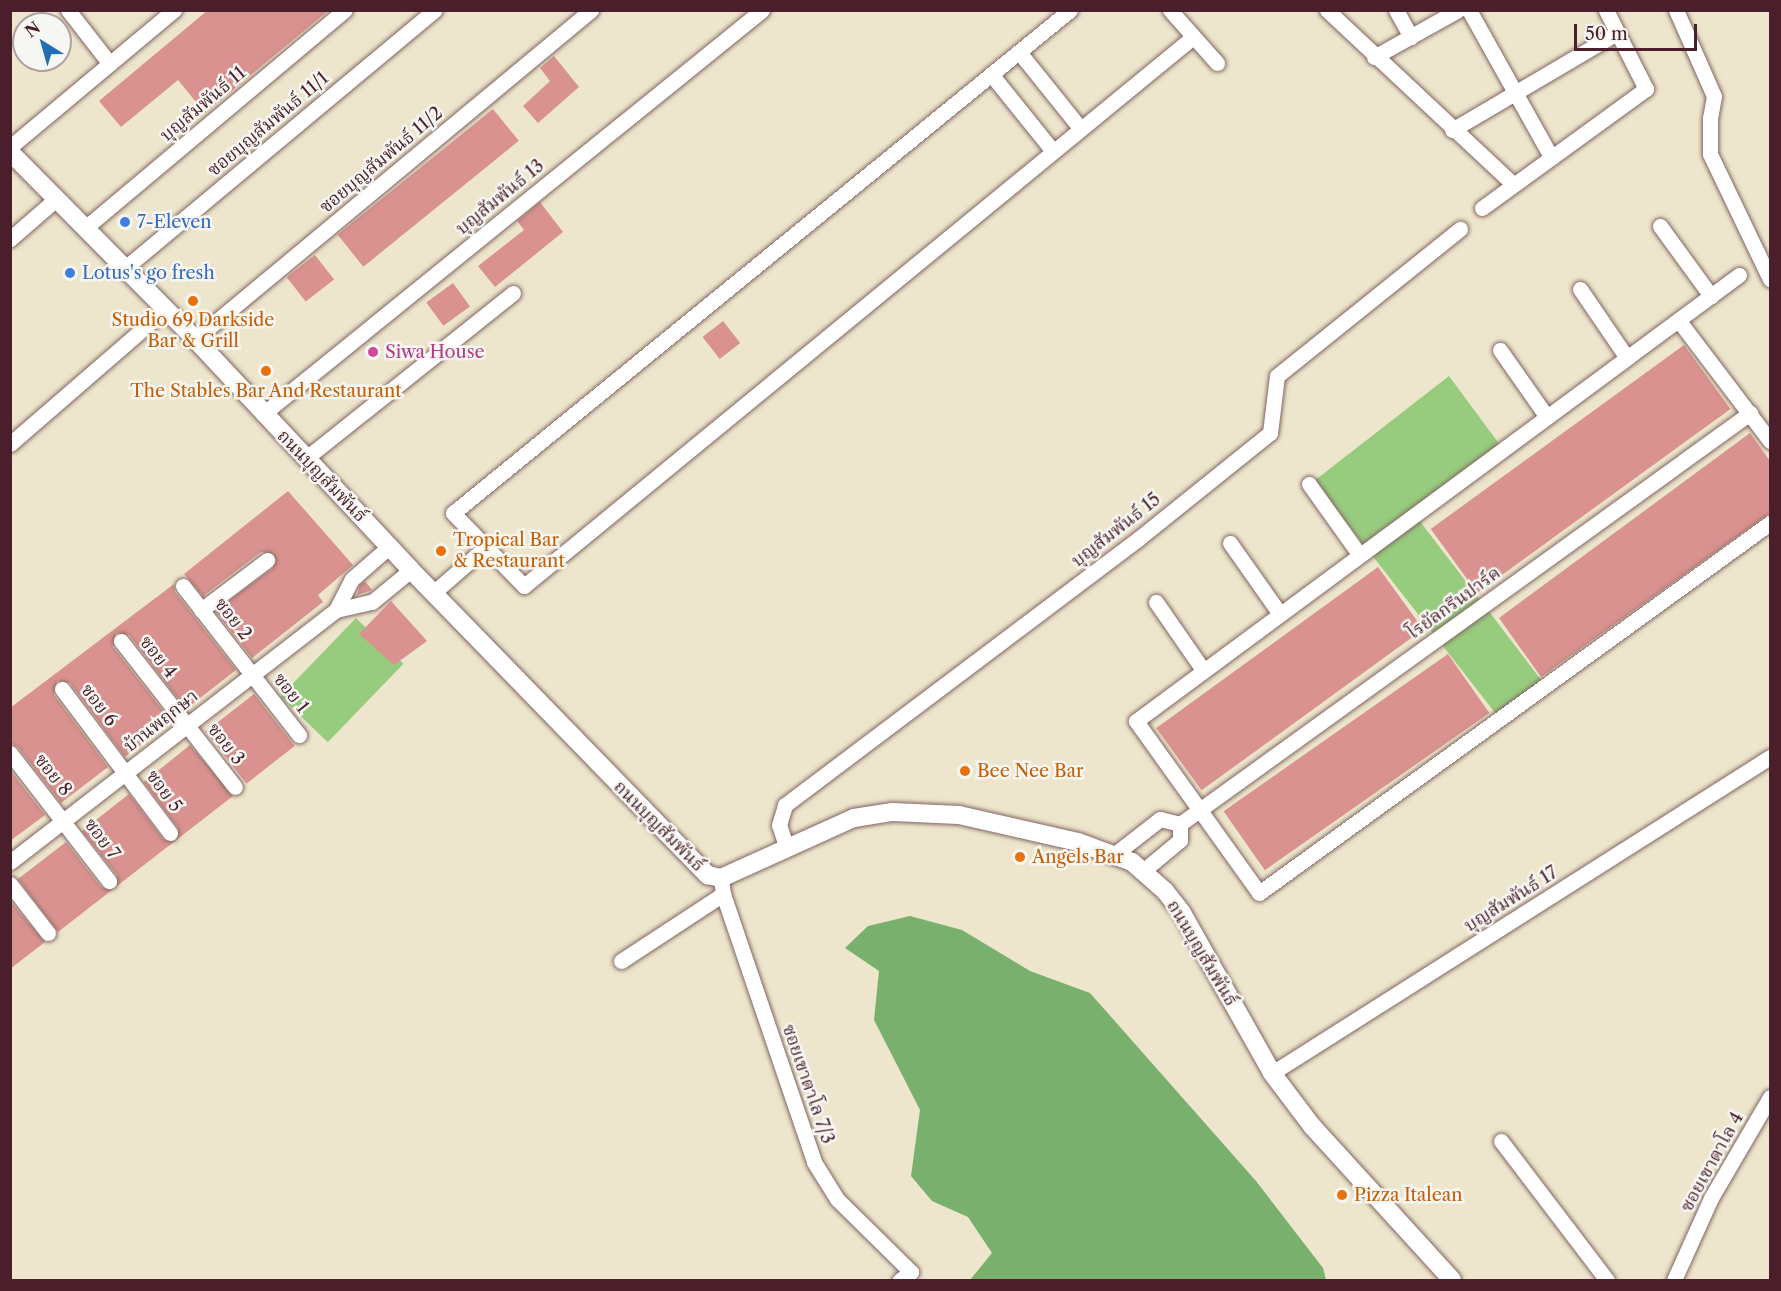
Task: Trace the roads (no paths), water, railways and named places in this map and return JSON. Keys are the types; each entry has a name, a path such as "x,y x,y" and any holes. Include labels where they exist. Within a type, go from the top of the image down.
{"street":[{"path":"68,10 110,64"},
{"path":"10,147 174,10"},
{"name":"บุญสัมพันธ์ 11","path":"86,228 345,10"},
{"name":"ซอยบุญสัมพันธ์ 11/1","path":"125,268 435,10"},
{"name":"ซอยบุญสัมพันธ์ 11/2","path":"195,339 591,10"},
{"name":"บุญสัมพันธ์ 13","path":"263,414 762,10"},
{"path":"1070,10 453,513 524,585 1052,150 1193,37"},
{"path":"1170,10 1217,63"},
{"path":"1327,10 1452,130 1512,183"},
{"path":"1396,10 1411,37"},
{"path":"1374,57 1458,10"},
{"path":"1468,10 1550,155"},
{"path":"1482,208 1550,155 1646,89 1606,10"},
{"path":"1676,10 1714,96 1710,118 1710,154 1770,279"},
{"path":"1452,130 1617,33"},
{"path":"1019,52 1080,128"},
{"path":"991,74 1052,150"},
{"name":"ถนนบุญสัมพันธ์","path":"10,152 195,339 305,459 693,863 722,886 786,846 854,818 893,812 959,815 1116,854 1144,870 1182,913 1272,1073 1312,1126 1452,1281"},
{"path":"10,239 56,199"},
{"path":"1660,226 1711,296"},
{"name":"บุญสัมพันธ์ 15","path":"786,846 779,825 785,805 1138,539 1270,433 1277,375 1460,229"},
{"path":"1739,275 1136,721 1259,893 1770,523"},
{"path":"1580,289 1627,358"},
{"path":"305,459 513,293"},
{"path":"10,444 166,309"},
{"path":"1679,321 1770,441"},
{"path":"1500,350 1547,417"},
{"name":"โรยัลกรีนปาร์ค","path":"1144,870 1180,840 1180,824 1750,413"},
{"path":"1309,484 1359,554"},
{"path":"1230,543 1280,614"},
{"name":"บ้านพฤกษา","path":"10,862 336,610 352,579 390,546"},
{"path":"433,593 486,547"},
{"path":"201,610 267,560"},
{"name":"บ้านพฤกษา","path":"336,610 372,602 411,570"},
{"name":"ซอย 2","path":"183,586 252,675"},
{"path":"1156,602 1203,670"},
{"name":"ซอย 4","path":"121,641 187,726"},
{"name":"ซอย 1","path":"252,675 299,735"},
{"name":"ซอย 6","path":"62,689 126,773"},
{"name":"ซอย 3","path":"187,726 235,787"},
{"name":"ซอย 8","path":"10,753 64,821"},
{"name":"บุญสัมพันธ์ 17","path":"1272,1073 1770,757"},
{"name":"ซอย 5","path":"126,773 170,833"},
{"path":"1116,854 1160,819 1180,824"},
{"name":"ซอย 7","path":"64,821 109,881"},
{"path":"10,884 48,933"},
{"path":"621,961 722,886"},
{"name":"ซอยเขาตาโล 7/3","path":"722,886 814,1162 837,1199 906,1276"},
{"name":"ซอยเขาตาโล 4","path":"1674,1281 1712,1198 1770,1097"},
{"path":"1501,1141 1607,1281"}],"place":[{"name":"7-Eleven","path":"125,222"},
{"name":"Lotus's go fresh","path":"70,273"},
{"name":"Studio 69 Darkside Bar & Grill","path":"193,301"},
{"name":"Siwa House","path":"373,352"},
{"name":"The Stables Bar And Restaurant","path":"266,371"},
{"name":"Tropical Bar & Restaurant","path":"441,551"},
{"name":"Bee Nee Bar","path":"965,771"},
{"name":"Angels Bar","path":"1020,857"},
{"name":"Pizza Italean","path":"1342,1195"}]}
